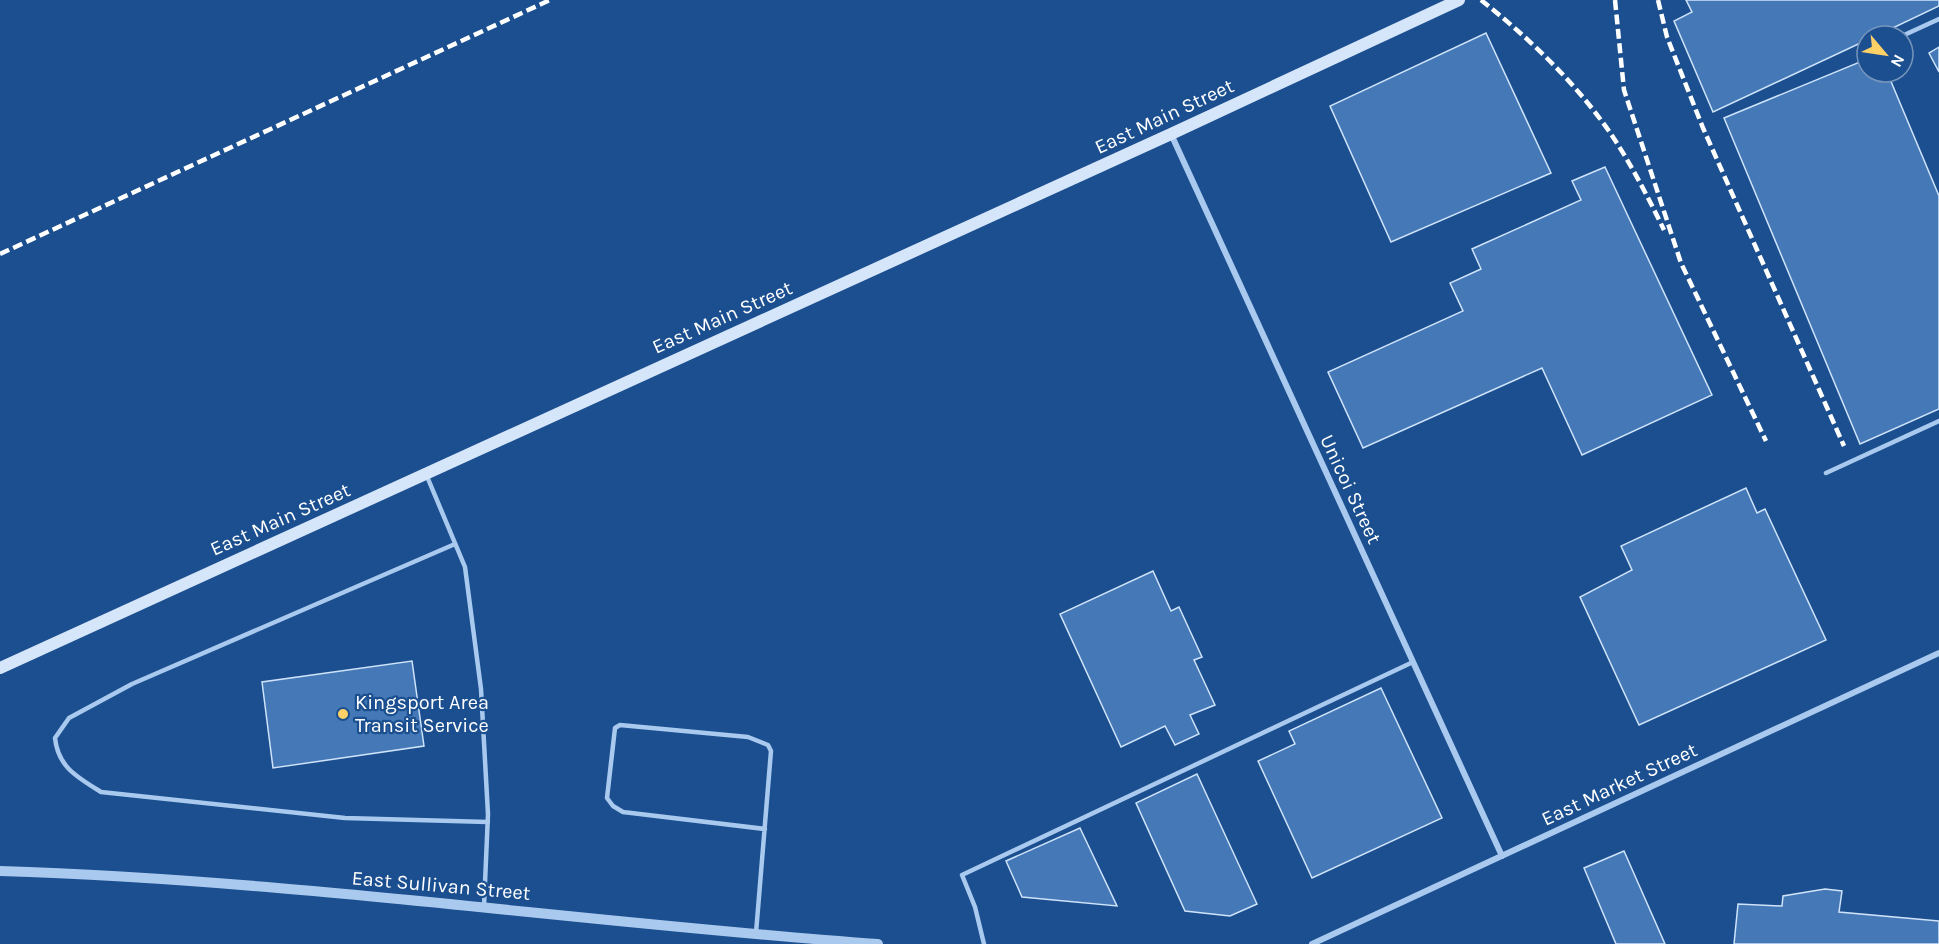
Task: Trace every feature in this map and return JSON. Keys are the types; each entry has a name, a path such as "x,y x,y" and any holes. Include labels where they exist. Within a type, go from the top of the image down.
{"main road":[{"name":"East Main Street","path":"0,668 1171,134 1459,0"}],"street":[{"name":"Unicoi Street","path":"1171,134 1502,856"},
{"name":"East Market Street","path":"1312,944 1939,653"},
{"name":"East Sullivan Street","path":"0,871 82,874 247,886 832,942 878,944"}],"lane":[{"path":"1915,30 1939,19"},
{"path":"1826,474 1939,421"},
{"path":"426,474 465,567 481,689 488,822 484,907"},
{"path":"455,544 132,684 69,718 55,738 57,754 74,775 101,792 345,818 488,822"},
{"path":"984,944 975,907 962,875 1413,663"},
{"path":"756,933 765,829 771,751 760,740 620,725 615,728 608,798 613,806 623,812 765,829"}],"building":[{"path":"1686,0 1939,0 1939,6 1901,24 1855,24 1855,46 1713,112 1674,21 1692,12"},
{"path":"1486,33 1551,173 1391,242 1330,106"},
{"path":"1939,47 1939,72 1929,53"},
{"path":"1855,64 1855,84 1892,84 1939,196 1939,409 1860,444 1724,118"},
{"path":"1605,167 1712,395 1582,455 1542,368 1363,448 1328,372 1463,311 1450,283 1481,269 1472,249 1581,200 1572,181"},
{"path":"1746,488 1757,513 1765,509 1826,640 1639,725 1580,597 1632,570 1621,546"},
{"path":"1153,571 1171,611 1179,607 1202,657 1194,660 1215,705 1190,715 1199,734 1175,745 1165,726 1121,747 1060,614"},
{"name":"Kingsport Area Transit Service","path":"412,661 424,746 273,768 262,682"},
{"path":"1381,688 1442,818 1312,878 1258,761 1295,744 1289,731"},
{"path":"1197,774 1257,904 1230,916 1185,911 1136,803"},
{"path":"1080,828 1117,906 1022,897 1006,861"},
{"path":"1624,851 1665,944 1616,944 1584,868"},
{"path":"1825,889 1842,891 1839,912 1939,921 1939,944 1734,944 1738,904 1782,906 1783,896"}],"railway":[{"path":"0,254 550,0"},
{"path":"1481,0 1551,62 1583,97 1611,134 1664,230"},
{"path":"1615,0 1624,90 1681,263 1766,441"},
{"path":"1658,0 1667,37 1703,128 1844,446"}],"place":[{"name":"Kingsport Area Transit Service","path":"343,714"}]}
